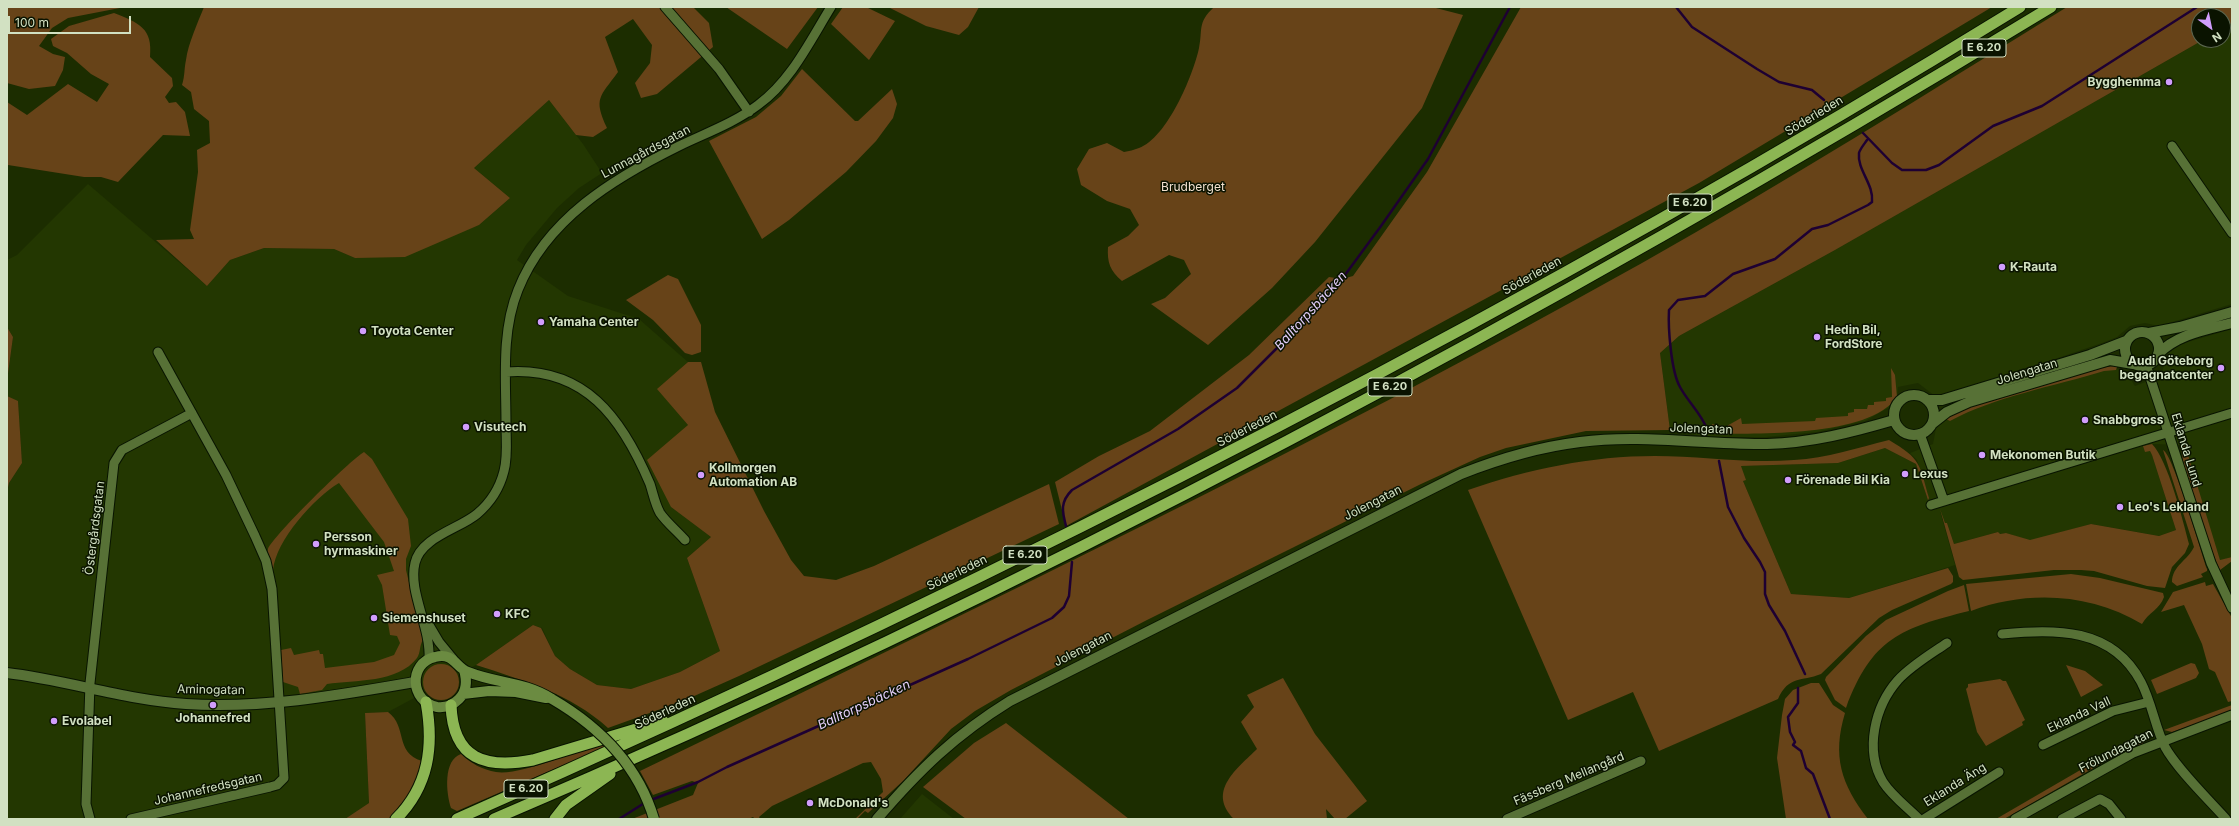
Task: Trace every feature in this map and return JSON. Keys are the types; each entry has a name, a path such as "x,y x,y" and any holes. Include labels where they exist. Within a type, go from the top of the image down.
{"highway":[{"name":"Söderleden","path":"457,819 698,710 959,587 1130,503 1336,398 1611,248 1779,151 2020,7"},
{"name":"E 6.20","path":"494,819 638,756 963,604 1297,436 1640,250 1856,125 2051,7"},
{"path":"396,819 414,797 428,762 431,735 426,702"},
{"path":"451,705 452,722 460,740 476,758 496,764 533,760 698,710"},
{"path":"555,819 566,805 638,756"}],"main road":[{"path":"464,670 466,685 463,694 451,705 441,707 426,702 418,693 415,682 417,671 429,659 438,656 453,659 464,670 519,684 538,691 590,724 614,746 632,771 644,792 654,819"},
{"path":"463,694 489,691 516,692 552,699"}],"street":[{"path":"665,7 719,69 749,112"},
{"name":"Lunnagårdsgatan","path":"429,659 428,644 422,613 416,593 414,573 417,558 422,550 434,540 478,513 495,492 504,471 506,449 506,372 509,324 517,291 538,254 566,220 587,200 628,173 731,123 760,104 790,73 831,7"},
{"path":"2172,146 2232,233"},
{"path":"2232,312 2180,327 2149,333 2136,332 2126,341 2125,354 2133,364 2146,365 2154,360 2158,354 2173,341 2183,336 2232,323"},
{"path":"2149,333 2158,342 2158,354"},
{"name":"Jolengatan","path":"1928,400 1950,398 2102,351 2126,341"},
{"path":"158,352 226,475 266,561 272,589 279,702"},
{"name":"Jolengatan","path":"1933,423 1947,412 1969,402 2110,360 2133,364"},
{"name":"Eklanda Lund","path":"2146,365 2212,563 2232,608"},
{"path":"506,372 535,371 561,378 585,392 606,408 631,442 660,513 685,540"},
{"path":"1919,395 1928,400 1934,411 1933,423 1927,430 1920,434 1912,435 1904,432 1894,420 1895,408 1905,397 1919,395"},
{"path":"1931,505 2232,413"},
{"name":"Östergårdsgatan","path":"91,689 99,588 116,458 130,446 192,414"},
{"name":"Jolengatan","path":"877,819 916,774 959,735 1010,701 1411,498 1461,474 1486,464 1525,452 1580,442 1614,439 1768,444 1841,435 1894,420"},
{"path":"1920,434 1944,501"},
{"name":"Lunnagårdsgatan","path":"422,613 439,642 453,659"},
{"path":"2002,634 2060,631 2097,641 2122,657 2135,672 2149,702 2168,752 2226,819"},
{"name":"Eklanda Äng","path":"1919,819 1884,782 1876,763 1873,738 1883,703 1892,688 1905,673 1947,643"},
{"name":"Aminogatan","path":"7,673 148,700 186,704 279,702 415,682"},
{"path":"90,819 86,804 91,689"},
{"name":"Johannefredsgatan","path":"131,819 277,785 284,778 279,702"},
{"name":"Eklanda Vall","path":"2043,745 2113,711 2149,702"},
{"name":"Frölundagatan","path":"2015,819 2029,816 2122,759 2163,741 2232,715"},
{"name":"Fässberg Mellangård","path":"1507,819 1641,761"},
{"name":"Eklanda Äng","path":"1924,819 1998,772"},
{"name":"Jolengatan","path":"870,819 907,779 916,774"},
{"path":"2062,819 2100,799 2109,804 2121,819"}],"shaded area":[{"path":"2231,24 2232,304 2159,326 2145,323 2130,326 2117,337 2102,343 1952,394 1935,396 1918,383 1898,387 1897,399 1888,408 1865,421 1817,432 1766,437 1706,437 1670,430 1660,353 1679,336 1835,250 2191,47 2231,48"},
{"path":"549,100 583,144 602,173 579,188 557,208 526,245 517,260 568,296 639,319 688,362 658,389 688,425 671,507 711,537 687,558 720,651 680,672 631,689 597,685 570,669 555,656 542,628 533,625 476,665 388,712 365,713 369,803 345,819 7,819 7,492 9,483 22,463 18,402 7,396 7,381 13,337 7,327 7,260 17,255 88,184 207,286 230,260 264,248 334,249 355,258 460,232 479,225 510,198 474,168"},
{"path":"2232,329 2232,557 2220,561 2182,445 2152,444 2149,450 2152,455 2176,530 2159,536 2091,524 2030,541 2006,533 1999,534 1998,532 1954,544 1947,523 1945,523 1940,511 1955,565 1849,598 1791,594 1743,481 1741,466 1838,463 1885,448 1916,464 1927,497 1929,498 1917,460 1910,453 1933,444 1937,423 1989,398 2111,367 2126,372 2135,386 2161,376 2167,354 2181,344"},
{"path":"922,794 954,819 900,819"}],"green space":[{"path":"7,7 125,7 68,18 52,28 39,46 53,54 65,57 63,70 55,86 29,89 7,83"},
{"path":"204,7 693,7 709,23 713,47 657,94 641,98 635,83 650,63 652,45 633,19 605,37 618,72 600,98 600,110 607,128 593,137 576,135 549,100 474,168 510,198 479,225 405,257 355,258 334,249 264,248 230,260 207,286 156,240 194,239 190,230 198,172 197,150 210,143 209,121 194,109 191,92 182,85 189,47"},
{"path":"726,7 818,7 787,49"},
{"path":"843,7 866,7 895,21 869,60 831,24"},
{"path":"888,7 979,7 968,27 959,35 926,26"},
{"name":"Brudberget","path":"1214,7 1432,7 1463,15 1422,108 1315,242 1272,288 1208,345 1151,304 1165,298 1191,274 1184,260 1169,255 1122,281 1112,270 1108,257 1108,247 1128,236 1139,225 1130,209 1107,201 1081,185 1077,169 1089,149 1107,143 1124,152 1139,148 1149,142 1159,132 1169,119 1185,89 1196,60 1203,22 1205,17"},
{"path":"1521,7 1992,7 1699,183 1066,526 1055,482 1099,456 1150,431 1249,355 1329,277 1342,279 1353,276 1427,172"},
{"path":"2067,7 2232,7 2231,24 2231,8 2191,8 2191,47 1835,250 1679,336 1660,353 1670,430 1586,431 1506,448 1480,457 1421,484 1147,620 1011,690 975,711 951,729 903,781 868,813 865,811 857,819 855,819 883,792 881,779 871,762 863,763 772,806 759,817 760,819 755,819 753,817 748,819 632,819 693,795 698,783 692,781 653,795 640,771 1019,587 1395,397 1642,263 1856,137"},
{"path":"114,13 131,20 147,33 150,47 150,57 172,78 173,86 165,97 169,103 176,102 185,112 190,136 163,135 118,182 101,177 84,177 8,165 7,102 27,115 68,84 97,102 109,84 91,74 67,53 53,46 51,39 69,26"},
{"path":"802,69 855,121 858,121 892,89 897,104 893,118 876,141 846,172 789,220 762,239 709,141 756,117 781,96"},
{"path":"668,275 678,279 701,325 701,352 692,355 685,353 653,320 626,300"},
{"path":"7,327 13,337 7,381"},
{"path":"688,362 701,362 715,412 764,511 791,560 804,576 836,580 874,566 1049,484 1059,524 739,676 683,701 608,728 594,716 562,697 511,676 476,665 533,625 541,628 555,656 570,669 597,685 631,689 680,672 720,651 687,558 711,537 671,507 647,460 688,425 657,389"},
{"path":"2117,367 2116,370 2104,371 2025,393 1986,405 1950,421 1946,419 1965,408 2100,368"},
{"path":"1891,368 1895,375 1897,397 1883,410 1862,420 1837,426 1782,433 1710,434 1712,424 1725,427 1741,418 1742,424 1815,421 1816,418 1848,416 1848,413 1854,412 1854,409 1867,409 1868,405 1874,405 1874,402 1886,401 1886,398 1892,397"},
{"path":"7,396 18,401 22,463 9,483 7,492"},
{"path":"1889,440 1907,452 1917,463 1923,477 1929,498 1928,500 1916,464 1885,448 1838,463 1741,466 1746,480 1743,481 1791,594 1849,598 1948,568 1953,576 1953,582 1951,584 1892,610 1879,618 1821,674 1796,680 1782,691 1778,699 1659,751 1633,692 1568,720 1468,490 1537,470 1607,458 1672,456 1759,461 1794,460 1830,455"},
{"path":"2152,444 2164,463 2179,506 2189,544 2185,553 2172,567 2165,588 2147,586 2094,571 2081,570 2054,570 1963,580 1959,577 1940,509 1945,523 1947,523 1954,544 1998,532 2000,534 2006,533 2030,540 2091,524 2159,536 2176,530 2152,455 2150,451 2145,452 2143,446"},
{"path":"2185,445 2220,560 2232,557 2232,561 2220,570 2196,509 2186,476 2181,446"},
{"path":"2163,450 2168,456 2180,485 2207,569 2207,571 2201,574 2203,577 2177,586 2172,582 2173,576 2177,567 2194,547"},
{"path":"364,452 372,459 408,519 411,546 406,559 406,570 423,640 417,658 409,666 399,672 388,676 363,681 327,684 322,690 300,694 298,687 283,682 281,650 291,648 294,655 319,650 320,654 323,654 325,668 374,662 394,655 400,643 397,636 390,635 382,585 377,575 394,571 384,542 339,483 308,509 298,521 281,546 273,570 268,557 268,549 283,529 329,483"},
{"path":"2071,574 2100,578 2163,593 2164,597 2160,605 2142,624 2101,606 2058,598 2014,600 1992,604 1971,611 1966,584"},
{"path":"2205,582 2206,586 2213,584 2232,618 2232,701 2228,702 2215,672 2209,669 2202,644 2184,605 2161,612 2173,592"},
{"path":"1964,585 1969,611 1925,623 1892,640 1878,651 1867,666 1856,684 1846,708 1835,700 1825,680 1826,677 1866,636 1886,620"},
{"path":"2191,663 2195,664 2199,673 2196,678 2157,694 2151,680"},
{"path":"441,664 451,667 456,672 459,682 456,692 451,697 441,700 431,697 426,692 423,682 426,672 431,667"},
{"path":"2066,665 2085,671 2103,685 2081,697"},
{"path":"1283,678 1315,734 1367,801 1345,819 1335,819 1326,809 1327,819 1234,819 1226,809 1223,799 1224,790 1228,781 1241,764 1257,749 1241,722 1254,707 1247,695"},
{"path":"2000,679 2006,681 2025,720 2022,722 2023,725 1986,746 1977,732 1966,689 1968,684"},
{"path":"1811,683 1819,683 1833,705 1845,713 1841,728 1839,756 1845,781 1851,794 1868,819 1786,819 1777,758 1782,715 1785,699 1793,690"},
{"path":"2232,705 2232,711 2172,732 2164,730"},
{"path":"388,712 398,725 404,745 408,752 413,757 422,761 417,776 410,793 400,810 388,819 345,819 369,803 365,713"},
{"path":"1006,723 1129,819 966,819 923,787 974,743"},
{"path":"2141,739 2144,744 2111,758 2004,819 1996,819 2101,758"},
{"path":"602,743 605,747 457,811 451,808 447,778 451,763 455,757 461,754 482,768 496,772 506,772 533,767"}],"waterway":[{"name":"Balltorpsbäcken","path":"1066,526 1063,507 1065,499 1072,490 1178,429 1237,388 1316,309 1342,279 1428,159 1510,7"},
{"path":"1676,7 1692,27 1757,69 1779,82 1812,90 1824,100"},
{"path":"1863,133 1892,163 1902,170 1926,170 1939,165 1993,126 2042,106 2197,7"},
{"path":"1707,429 1680,387 1674,371 1669,327 1669,310 1678,300 1705,296 1733,274 1775,259 1812,229 1828,225 1872,202 1871,189 1860,165 1859,159 1861,148 1867,140"},
{"path":"1719,461 1728,507 1744,538 1765,572 1765,594 1769,605 1785,631 1805,674"},
{"name":"Balltorpsbäcken","path":"651,800 698,782 727,767 968,659 1052,618 1064,607 1069,596 1072,562"},
{"path":"1798,688 1798,703 1788,717 1790,732 1795,742 1793,745 1801,751 1806,768 1813,774 1830,819"},
{"name":"Balltorpsbäcken","path":"619,819 646,802"}],"place":[{"name":"Bygghemma","path":"2169,82"},
{"name":"K-Rauta","path":"2002,267"},
{"name":"Yamaha Center","path":"541,322"},
{"name":"Toyota Center","path":"363,331"},
{"name":"Hedin Bil, FordStore","path":"1817,337"},
{"name":"Audi Göteborg begagnatcenter","path":"2221,368"},
{"name":"Snabbgross","path":"2085,420"},
{"name":"Visutech","path":"466,427"},
{"name":"Mekonomen Butik","path":"1982,455"},
{"name":"Lexus","path":"1905,474"},
{"name":"Kollmorgen Automation AB","path":"701,475"},
{"name":"Förenade Bil Kia","path":"1788,480"},
{"name":"Leo's Lekland","path":"2120,507"},
{"name":"Persson hyrmaskiner","path":"316,544"},
{"name":"KFC","path":"497,614"},
{"name":"Siemenshuset","path":"374,618"},
{"name":"Johannefred","path":"213,705"},
{"name":"Evolabel","path":"54,721"},
{"name":"McDonald's","path":"810,803"}]}
